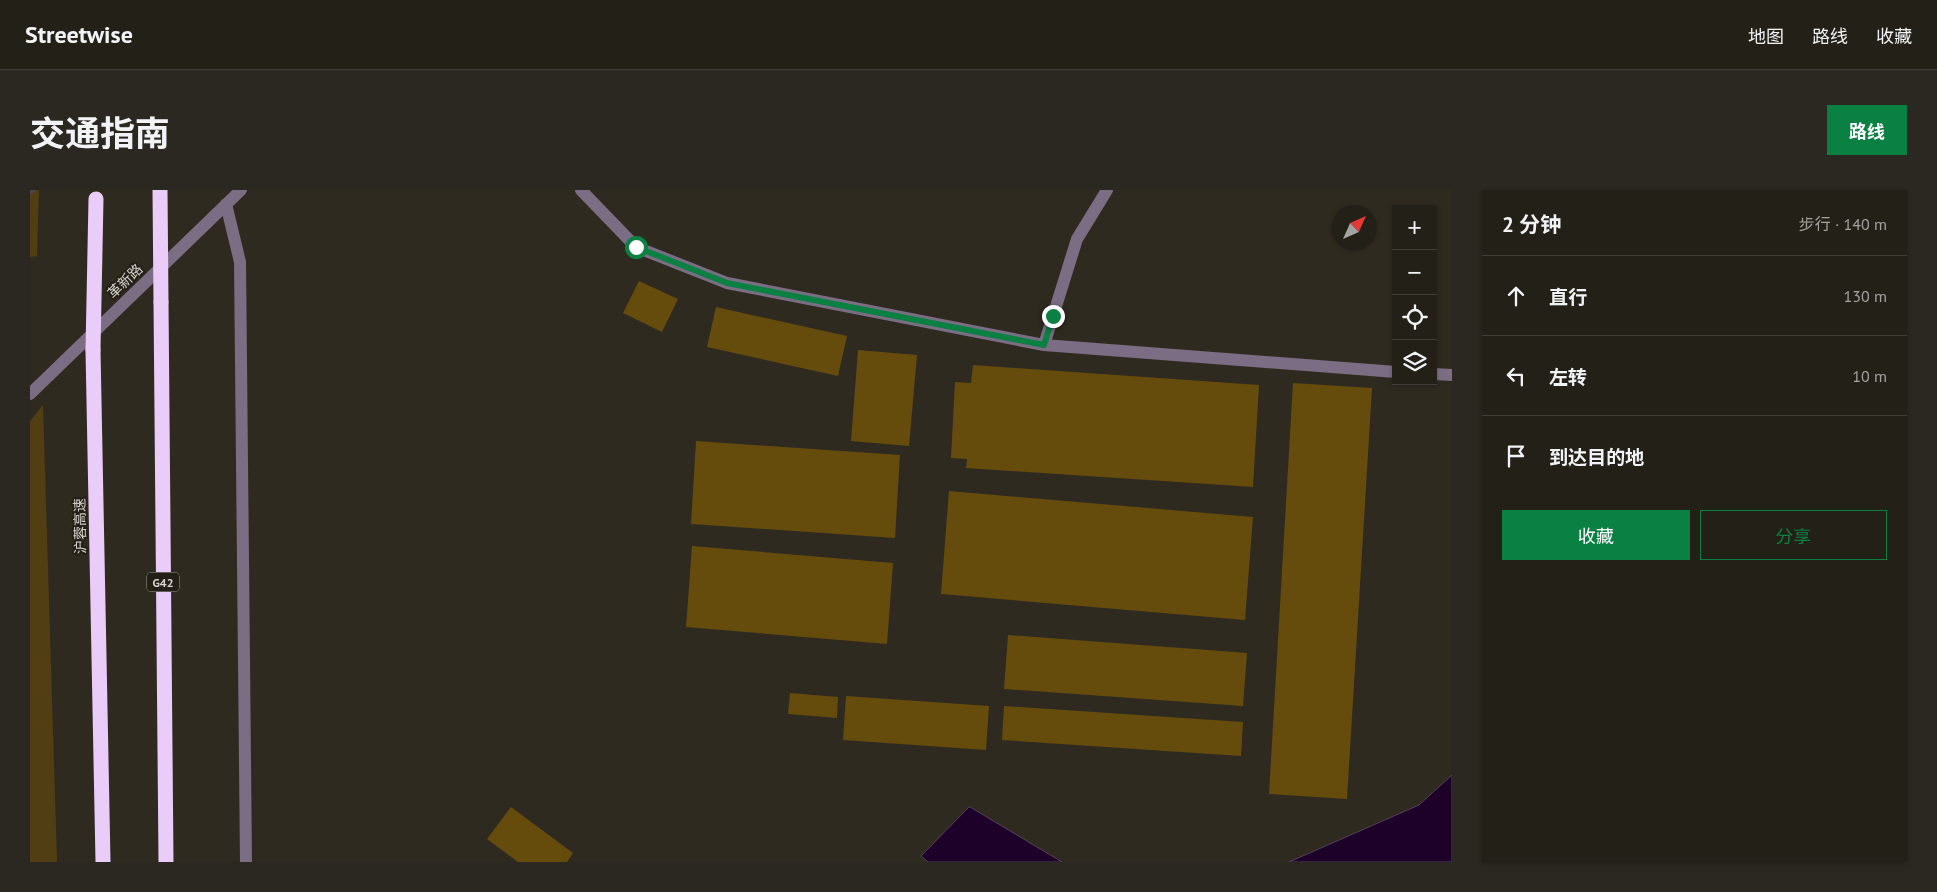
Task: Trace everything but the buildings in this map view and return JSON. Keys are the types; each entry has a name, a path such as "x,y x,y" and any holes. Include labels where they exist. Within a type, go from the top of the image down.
{"highway":[{"name":"G42","path":"160,190 166,862"},
{"name":"沪蓉高速","path":"96,195 93,350 103,862"}],"street":[{"name":"革新路","path":"30,394 241,190"},
{"path":"581,190 636,247 727,283 1044,345 1392,372"},
{"path":"1044,345 1077,239 1107,190"},
{"path":"226,204 240,262 246,862"},
{"path":"1437,374 1452,375"}],"shaded area":[{"path":"30,190 39,190 37,256 30,257"},
{"path":"43,405 57,862 30,862 30,421"},
{"path":"1452,775 1452,862 1289,862 1419,805"},
{"path":"969,807 1062,862 928,862 921,856"}],"route":[{"path":"636,247 727,283 1044,345 1053,316"}]}
